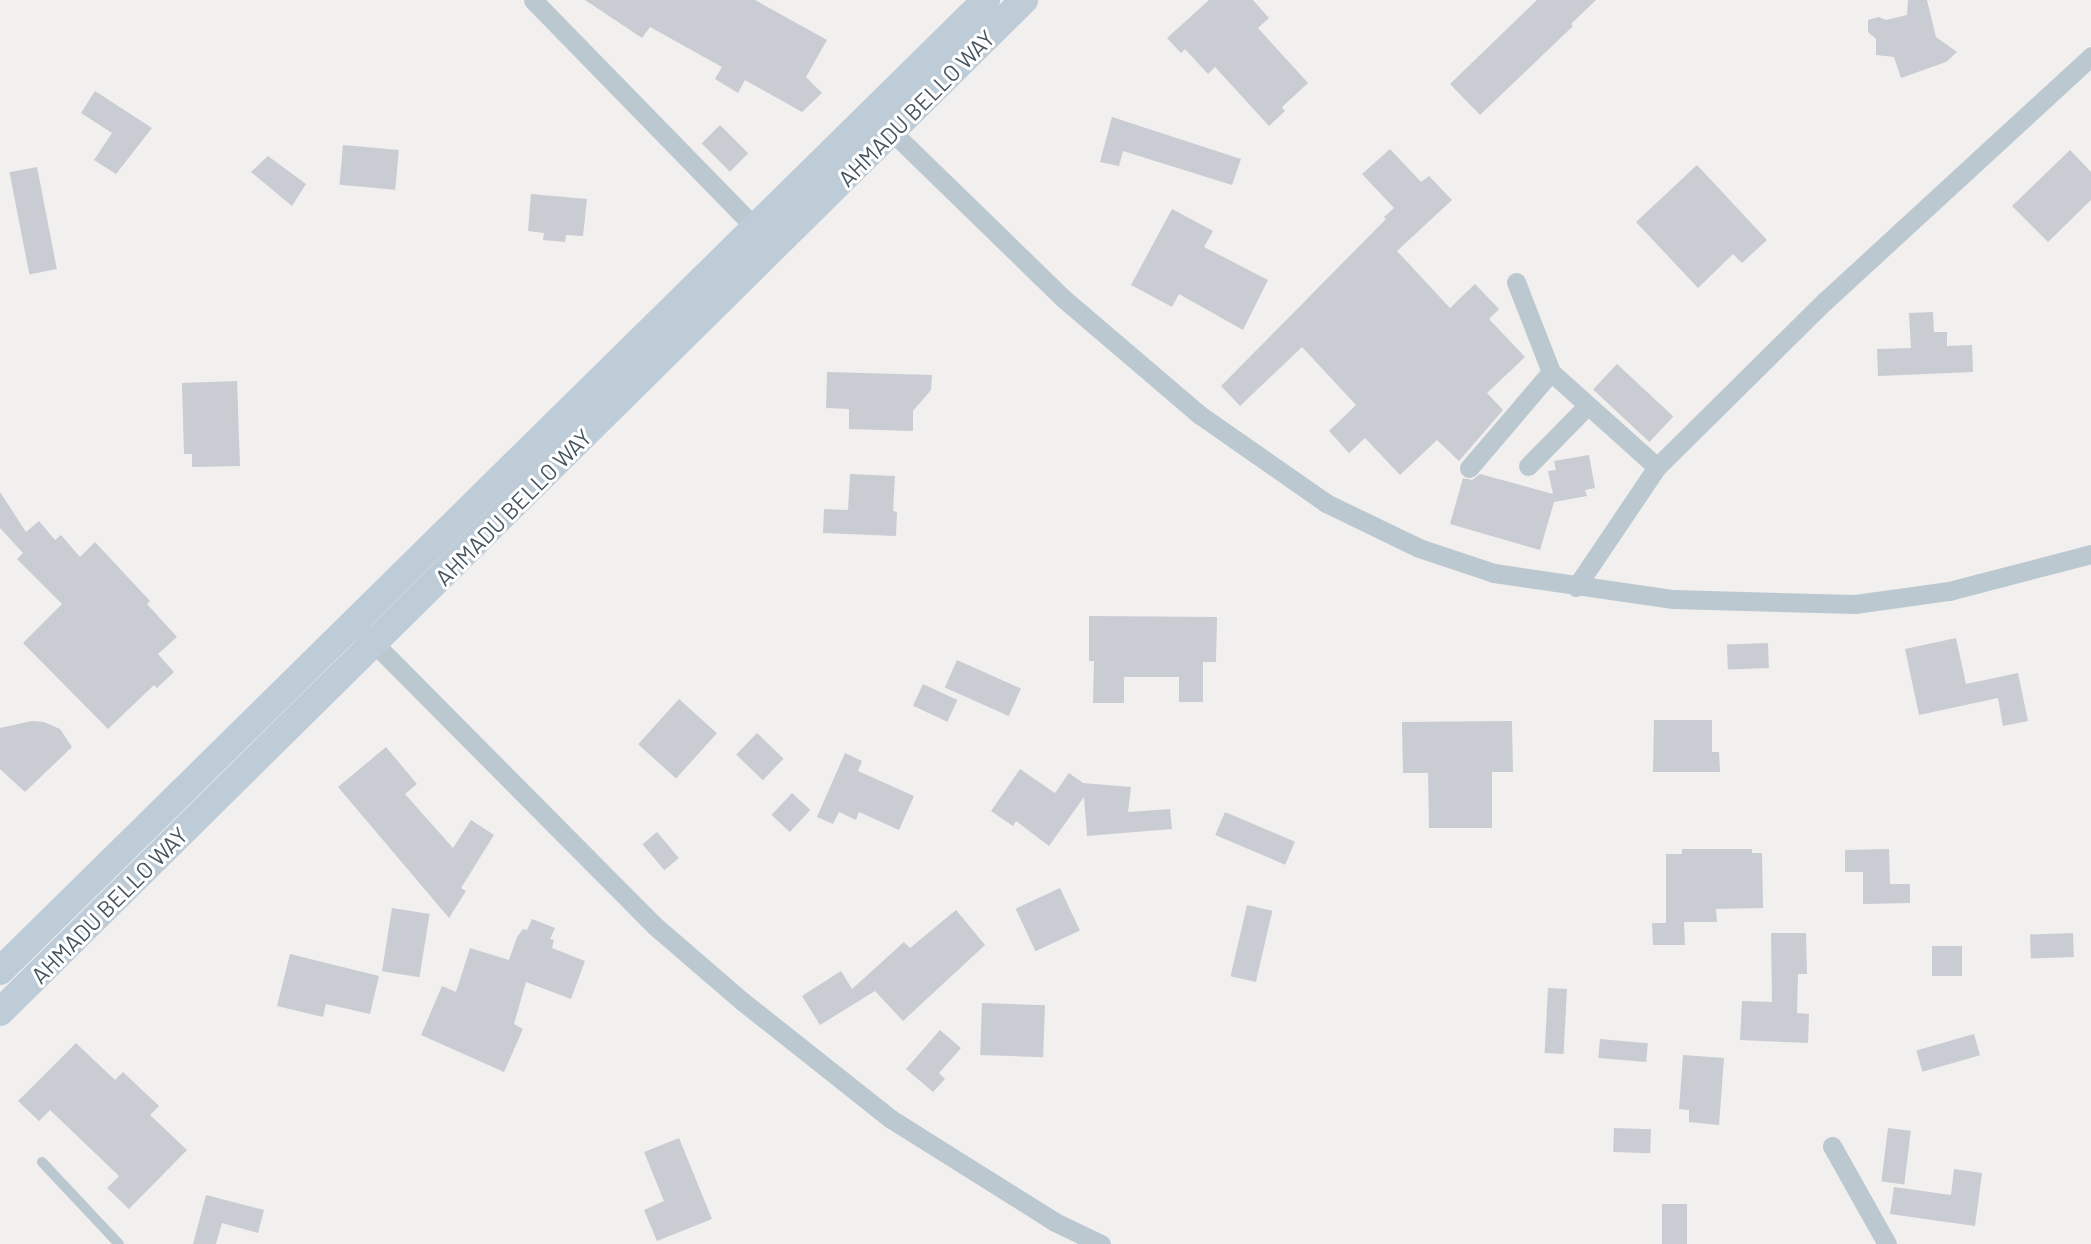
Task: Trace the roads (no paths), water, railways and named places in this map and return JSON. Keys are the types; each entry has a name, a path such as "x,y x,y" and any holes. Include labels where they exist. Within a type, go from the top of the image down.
{"main road":[{"name":"AHMADU BELLO WAY","path":"0,1012 776,248 986,0"},
{"name":"AHMADU BELLO WAY","path":"0,971 755,228 1024,0"},
{"path":"214,760 236,780"}],"street":[{"path":"533,0 776,248"},
{"path":"1576,587 1657,467 1825,301 2091,56"},
{"path":"882,122 1074,308 1200,415 1326,503 1419,548 1494,573 1576,587 1673,599 1855,604 1949,591 2091,554"},
{"path":"1516,282 1551,372 1657,467"},
{"path":"1469,468 1551,372"},
{"path":"1528,466 1587,407"},
{"path":"354,623 655,926 742,1001 891,1119 1055,1222 1101,1244"},
{"path":"1832,1146 1887,1244"}],"lane":[{"path":"42,1162 120,1244"}]}
